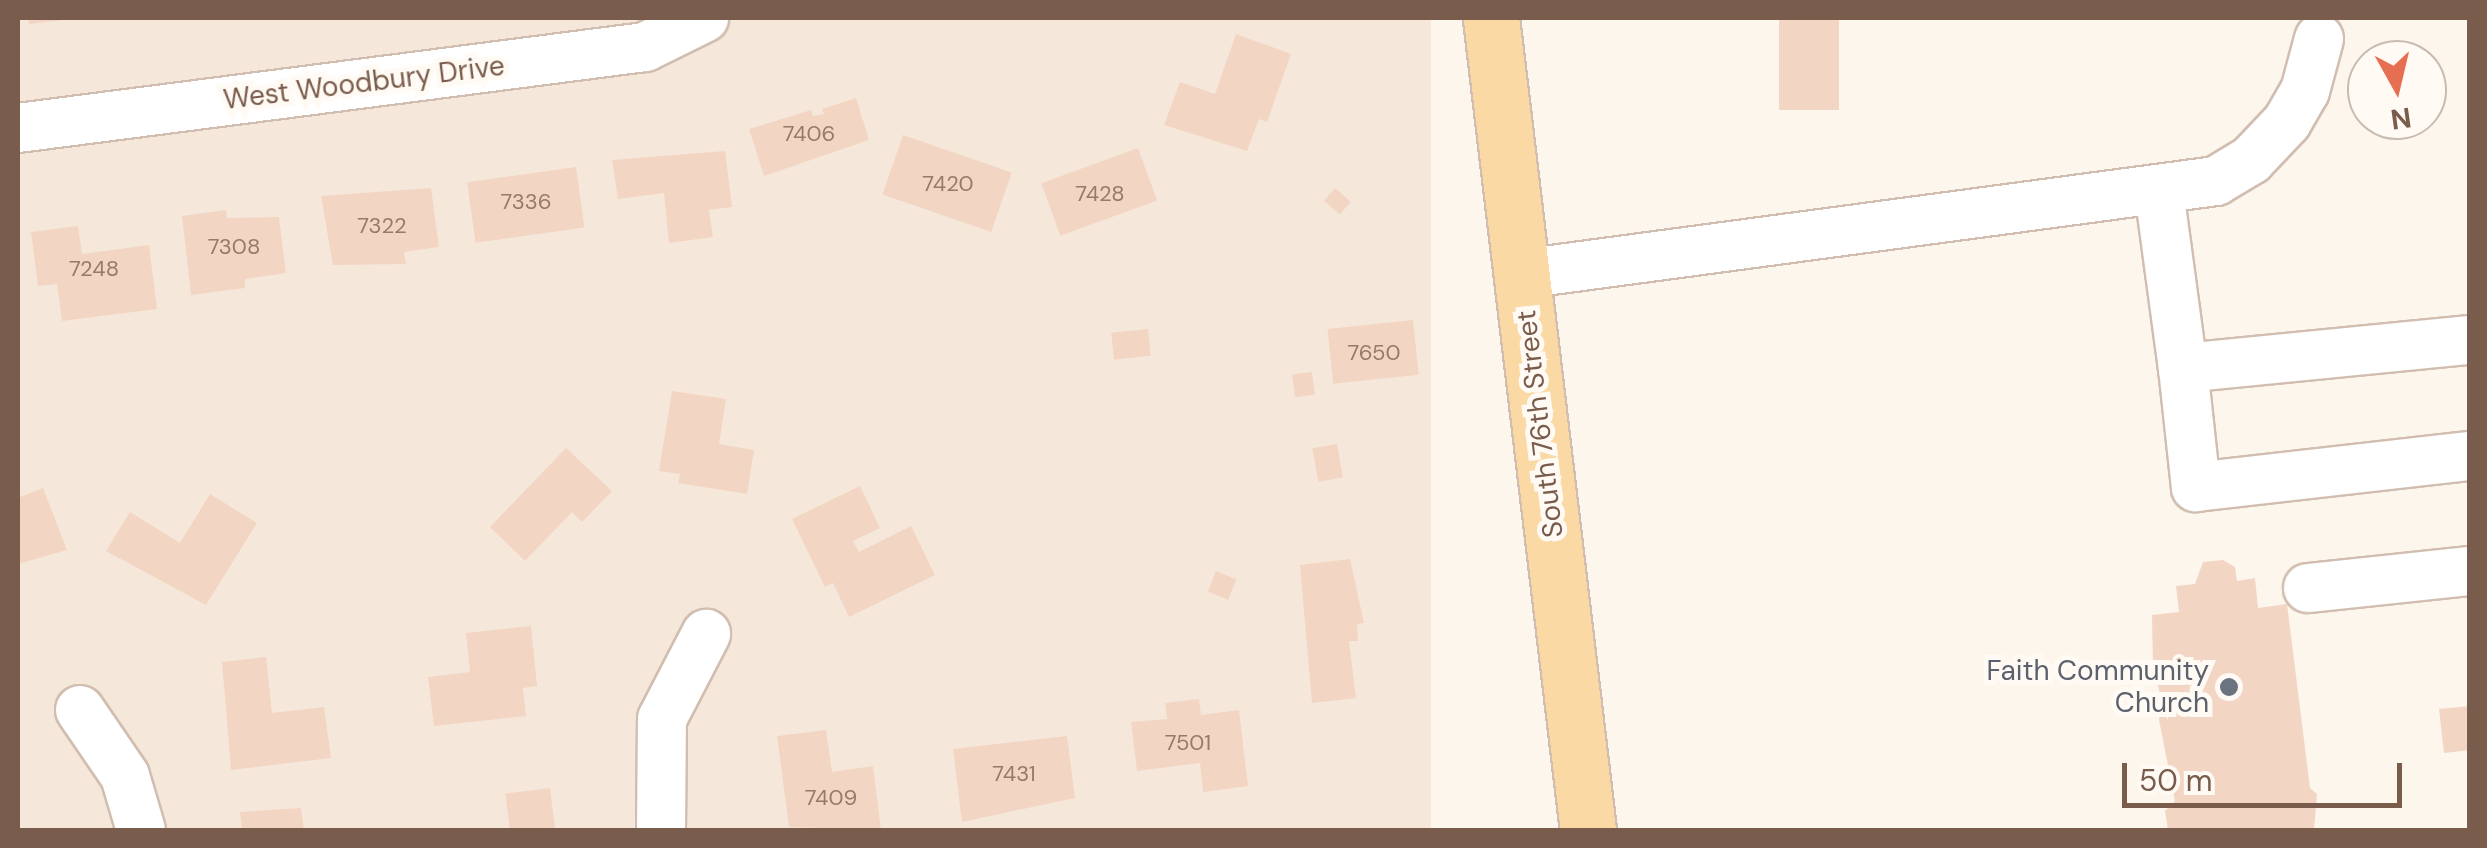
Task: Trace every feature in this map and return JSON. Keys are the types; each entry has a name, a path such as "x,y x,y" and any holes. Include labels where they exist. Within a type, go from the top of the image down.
{"main road":[{"name":"South 76th Street","path":"1490,18 1588,830"}],"street":[{"name":"West Woodbury Drive","path":"18,128 645,47 704,18"},
{"path":"1522,274 2216,181 2251,160 2305,91 2319,39"},
{"path":"2159,191 2196,487 2470,456"},
{"path":"2183,368 2470,340"},
{"path":"2308,588 2470,571"},
{"path":"661,830 662,719 706,634"},
{"path":"80,710 125,776 141,830"}],"shaded area":[{"path":"18,18 1431,18 1431,830 18,830"}],"building":[{"path":"28,18 65,18 65,20 29,24"},
{"path":"1779,18 1839,18 1839,110 1779,110"},
{"path":"1236,34 1291,54 1267,122 1259,119 1247,151 1164,125 1180,82 1215,94"},
{"path":"856,98 869,140 764,176 749,129 811,110 813,116 824,114 822,109"},
{"path":"903,135 1012,172 991,232 882,195"},
{"path":"1138,148 1157,201 1060,236 1041,183"},
{"path":"725,151 732,207 709,210 713,237 669,243 664,193 618,199 612,160"},
{"path":"576,167 584,227 476,243 467,182"},
{"path":"431,188 439,247 404,252 406,264 333,265 321,196"},
{"path":"1335,188 1351,202 1340,215 1324,201"},
{"path":"226,210 227,218 279,217 286,273 245,279 245,288 191,295 182,216"},
{"path":"78,226 82,254 149,245 157,309 62,321 57,284 38,286 31,232"},
{"path":"1413,320 1419,375 1333,384 1327,329"},
{"path":"1148,329 1151,356 1114,360 1111,333"},
{"path":"1312,372 1315,395 1295,397 1292,374"},
{"path":"672,391 726,399 719,444 754,450 747,494 678,483 680,474 659,471"},
{"path":"1337,444 1343,477 1318,482 1312,448"},
{"path":"566,448 612,491 582,522 572,512 525,561 490,527"},
{"path":"860,486 880,528 853,541 859,552 911,526 935,575 849,617 833,583 825,587 792,519"},
{"path":"43,488 67,550 18,564 18,498"},
{"path":"210,494 257,523 206,605 106,551 130,512 180,543"},
{"path":"1350,559 1364,623 1357,624 1358,641 1349,641 1356,698 1312,703 1300,565"},
{"name":"Faith Community Church","path":"2223,560 2235,567 2237,581 2255,578 2258,608 2287,604 2310,788 2317,794 2314,830 2168,830 2165,811 2175,801 2159,720 2162,701 2153,667 2152,615 2179,612 2176,586 2195,584 2203,562"},
{"path":"1216,571 1236,579 1228,600 1208,591"},
{"path":"531,626 537,686 523,688 526,716 434,726 428,677 470,672 466,633"},
{"path":"266,657 272,713 324,707 331,758 231,770 222,662"},
{"path":"1199,699 1201,715 1239,710 1248,786 1203,792 1200,763 1137,771 1131,722 1167,719 1165,703"},
{"path":"2470,706 2470,750 2444,753 2439,709"},
{"path":"826,730 832,772 873,766 881,830 789,827 777,736"},
{"path":"1067,736 1075,798 962,822 953,749"},
{"path":"550,788 555,830 510,830 505,793"},
{"path":"301,808 304,830 242,830 240,812"}],"place":[{"name":"Faith Community Church","path":"2229,687"}]}
